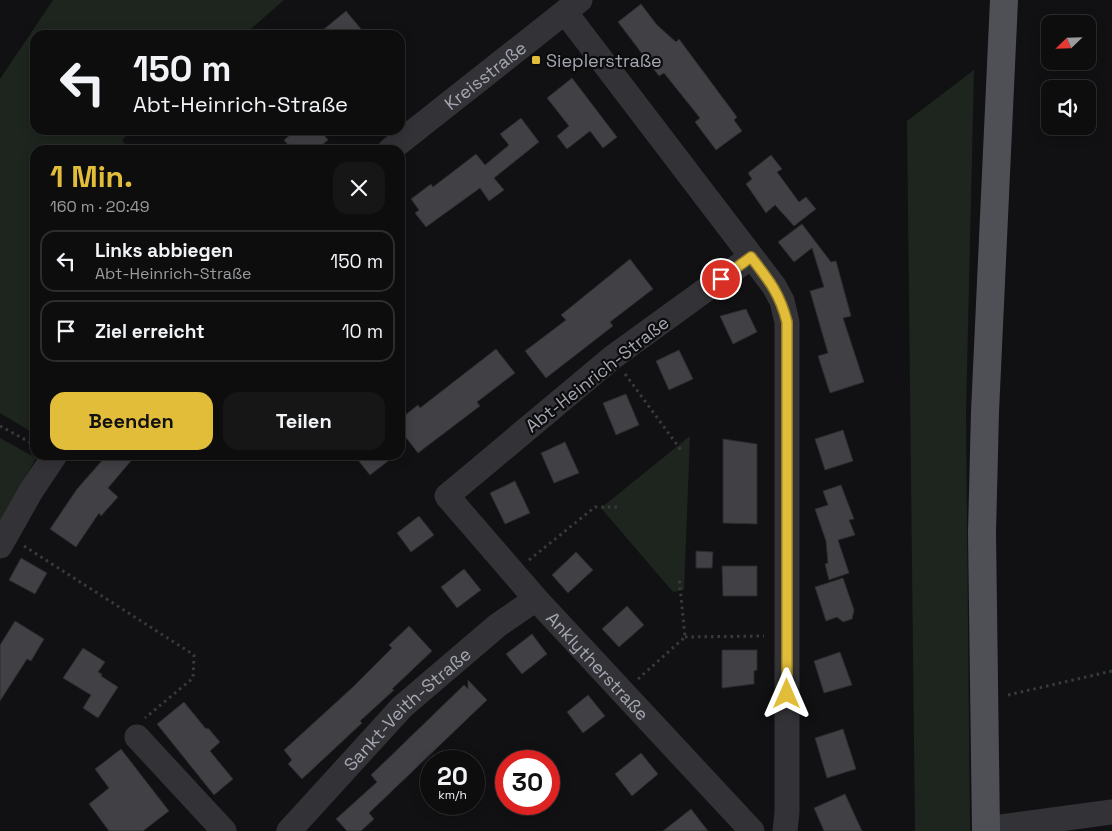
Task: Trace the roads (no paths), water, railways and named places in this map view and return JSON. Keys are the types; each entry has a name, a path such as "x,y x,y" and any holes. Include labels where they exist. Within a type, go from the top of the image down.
{"main road":[{"path":"986,830 982,533 985,412 1004,0"}],"street":[{"name":"Kreisstraße","path":"396,145 573,6"},
{"path":"573,6 751,257 774,286 782,301 787,322 788,635 787,812 785,831"},
{"name":"Abt-Heinrich-Straße","path":"446,496 613,358 751,257"},
{"path":"3,540 52,460"},
{"name":"Anklytherstraße","path":"446,496 536,599 752,831"},
{"name":"Sankt-Veith-Straße","path":"289,831 402,707 498,625 536,599"},
{"path":"137,737 224,831"},
{"path":"986,830 1112,812"}],"place":[{"name":"Sieplerstraße","path":"536,60"}]}
